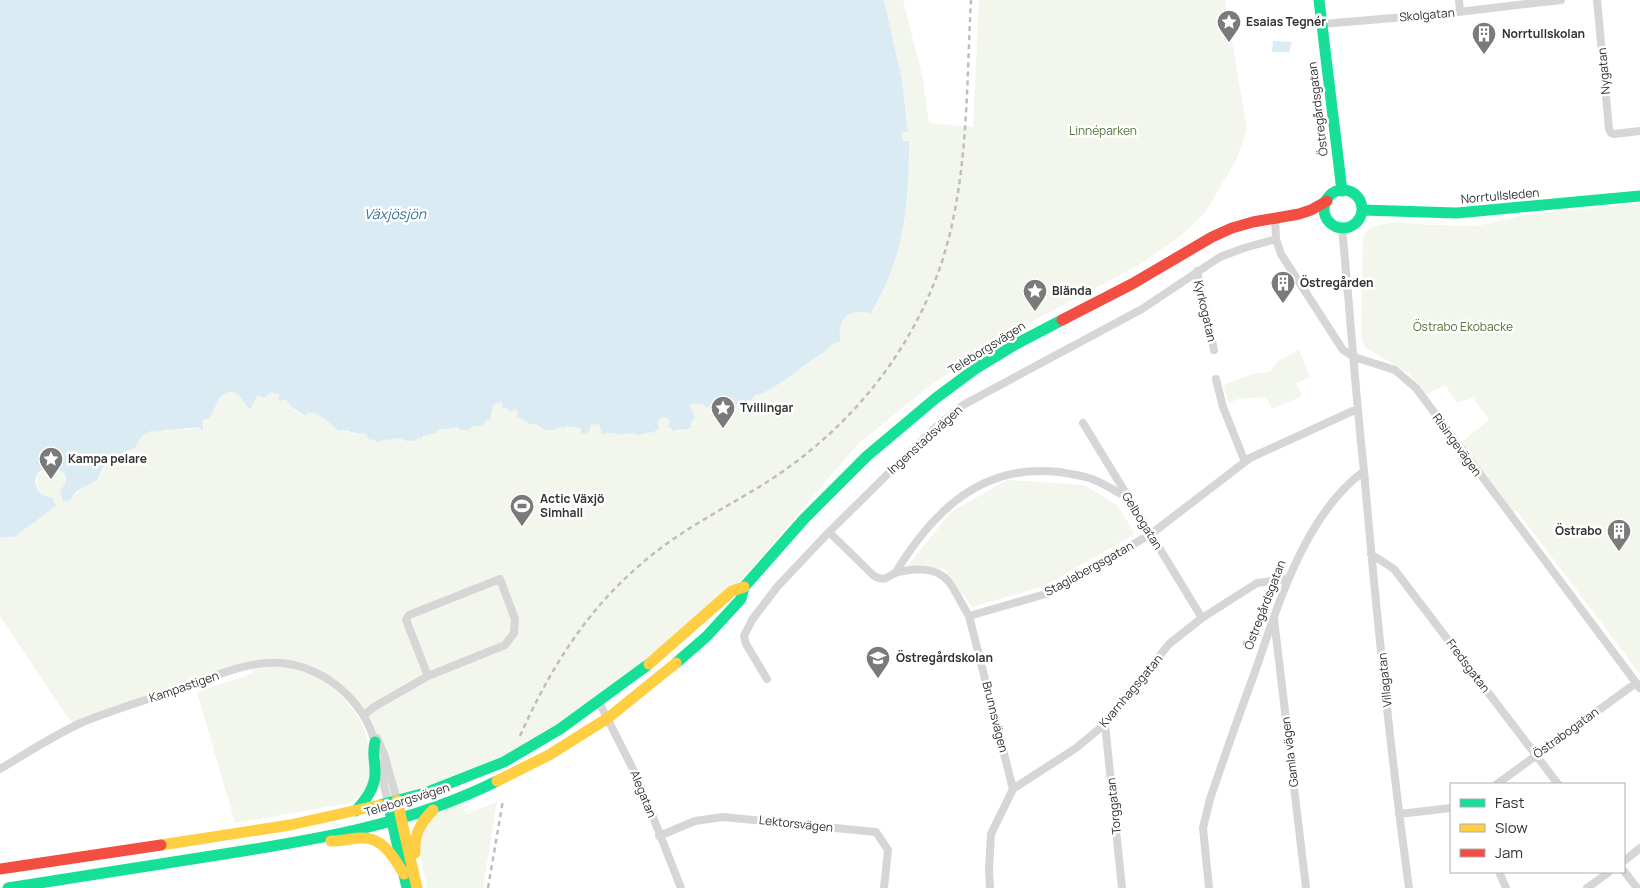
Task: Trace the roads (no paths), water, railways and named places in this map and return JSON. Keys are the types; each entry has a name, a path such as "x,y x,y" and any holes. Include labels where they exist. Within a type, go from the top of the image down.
{"main road":[{"name":"Östregårdsgatan","path":"1320,0 1342,191"},
{"path":"1342,191 1349,191 1357,196 1362,210 1357,222 1352,226 1342,228 1335,226 1329,221 1325,210 1327,201 1333,194 1342,191"},
{"name":"Norrtullsleden","path":"1362,210 1457,214 1640,196"},
{"name":"Teleborgsvägen","path":"8,888 315,840 397,820 435,808 521,770 608,718 706,637 741,598 744,587 804,519 867,456 936,398 975,369 1016,344 1132,284 1212,236 1253,222 1299,214 1327,201"},
{"name":"Teleborgsvägen","path":"1299,214 1329,221"},
{"name":"Teleborgsvägen","path":"0,870 274,828 356,811 425,793 504,762 560,729 640,672 732,591 744,587"},
{"path":"356,811 375,784 376,772 372,750 375,742"},
{"path":"392,802 413,886"},
{"path":"413,886 418,870 414,846 416,833 424,817 435,808"},
{"path":"397,820 404,874"},
{"path":"315,840 346,841 364,838 372,839 386,848 413,886"}],"street":[{"path":"1459,0 1460,12"},
{"name":"Skolgatan","path":"1322,24 1460,12 1561,0"},
{"name":"Nygatan","path":"1597,0 1609,129 1611,133 1640,131"},
{"name":"Risingevägen","path":"1275,218 1276,240 1281,254 1343,350 1354,357 1395,370 1416,388 1638,686"},
{"path":"1342,228 1364,471"},
{"name":"Ingenstadsvägen","path":"767,679 746,644 744,636 746,629 776,587 936,427 963,405 1142,309 1197,271 1228,254 1276,240"},
{"name":"Kyrkogatan","path":"1197,271 1214,350"},
{"path":"1216,379 1223,408 1245,462"},
{"name":"Staglabergsgatan","path":"970,616 1049,592 1150,534 1250,458 1357,410"},
{"name":"Gelbogatan","path":"1083,423 1202,618"},
{"path":"829,532 874,576 883,579 896,572 909,550 928,527 946,510 972,489 990,480 1008,474 1033,471 1080,475 1123,495 1126,494"},
{"name":"Villagatan","path":"1364,471 1399,814 1409,888"},
{"name":"Östregårdsgatan","path":"1210,888 1203,828 1210,799 1288,579 1331,503 1348,483 1364,471"},
{"name":"Fredsgatan","path":"1371,554 1394,569 1557,783"},
{"path":"896,572 918,569 939,574 948,580 960,603 970,616"},
{"path":"364,715 374,707 428,676 505,645 514,633 515,619 500,579 409,614 406,620 428,676"},
{"name":"Kvarnhagsgatan","path":"1013,789 1076,748 1105,724 1169,644 1202,618 1257,583 1288,579"},
{"name":"Brunnsvägen","path":"970,616 1013,789"},
{"name":"Gamla vägen","path":"1274,617 1306,888"},
{"name":"Kampastigen","path":"0,769 82,723 253,665 268,662 285,663 319,675 335,684 347,694 364,715 384,754 392,802"},
{"name":"Östrabogatan","path":"1498,783 1536,755 1638,686"},
{"name":"Alegatan","path":"599,702 638,780 680,888"},
{"name":"Torggatan","path":"1105,724 1122,888"},
{"name":"Kampastigen","path":"372,730 392,802"},
{"path":"990,888 991,834 1013,789"},
{"path":"1399,814 1450,808"},
{"name":"Lektorsvägen","path":"659,836 695,821 723,817 876,832 888,850 884,888"},
{"path":"1625,860 1640,848"},
{"path":"1625,872 1636,888"},
{"path":"1499,873 1506,888"},
{"path":"1587,888 1608,873"}],"water":[{"name":"Växjösjön","path":"0,0 884,0 902,80 908,132 902,132 903,141 909,141 907,199 900,243 888,279 871,314 858,312 849,314 840,327 840,342 834,343 823,353 770,390 736,405 727,414 716,417 710,406 692,404 690,406 695,417 690,424 692,427 688,429 673,431 668,426 670,421 668,418 662,417 658,422 659,428 654,432 637,435 632,433 619,435 612,433 602,434 599,424 591,425 590,430 585,434 581,433 580,428 566,426 564,428 559,427 547,430 536,424 530,424 516,416 518,413 516,409 511,412 506,408 502,409 503,403 498,402 493,406 490,420 486,420 483,426 474,426 468,430 460,430 458,427 438,430 436,433 423,436 415,441 399,438 379,441 377,443 374,440 368,439 365,433 357,434 345,430 339,431 316,414 307,413 306,416 294,409 285,399 280,401 278,399 280,395 270,393 265,398 257,396 250,410 238,394 231,391 220,397 209,419 203,420 203,430 205,432 197,427 162,430 160,432 151,431 141,437 135,448 124,452 122,457 114,458 113,462 109,462 103,468 97,480 77,491 70,500 63,502 60,491 65,482 65,475 53,468 39,472 36,479 37,488 44,495 53,498 56,506 14,537 0,537"},
{"path":"1273,41 1292,42 1289,52 1272,52"}],"railway":[{"path":"520,736 543,688 570,644 602,602 620,583 670,541 767,482 822,440 847,417 870,391 909,335 925,305 938,273 956,207 967,103 971,0"},
{"path":"488,888 503,800"}],"place":[{"name":"Esaias Tegnér","path":"1229,43"},
{"name":"Norrtullskolan","path":"1484,55"},
{"name":"Östregården","path":"1283,304"},
{"name":"Blända","path":"1035,312"},
{"name":"Tvillingar","path":"723,429"},
{"name":"Kampa pelare","path":"51,480"},
{"name":"Actic Växjö Simhall","path":"522,527"},
{"name":"Östrabo","path":"1619,552"},
{"name":"Östregårdskolan","path":"878,679"}],"park label":[{"name":"Linnéparken","path":"1103,131"},
{"name":"Östrabo Ekobacke","path":"1463,327"}]}
